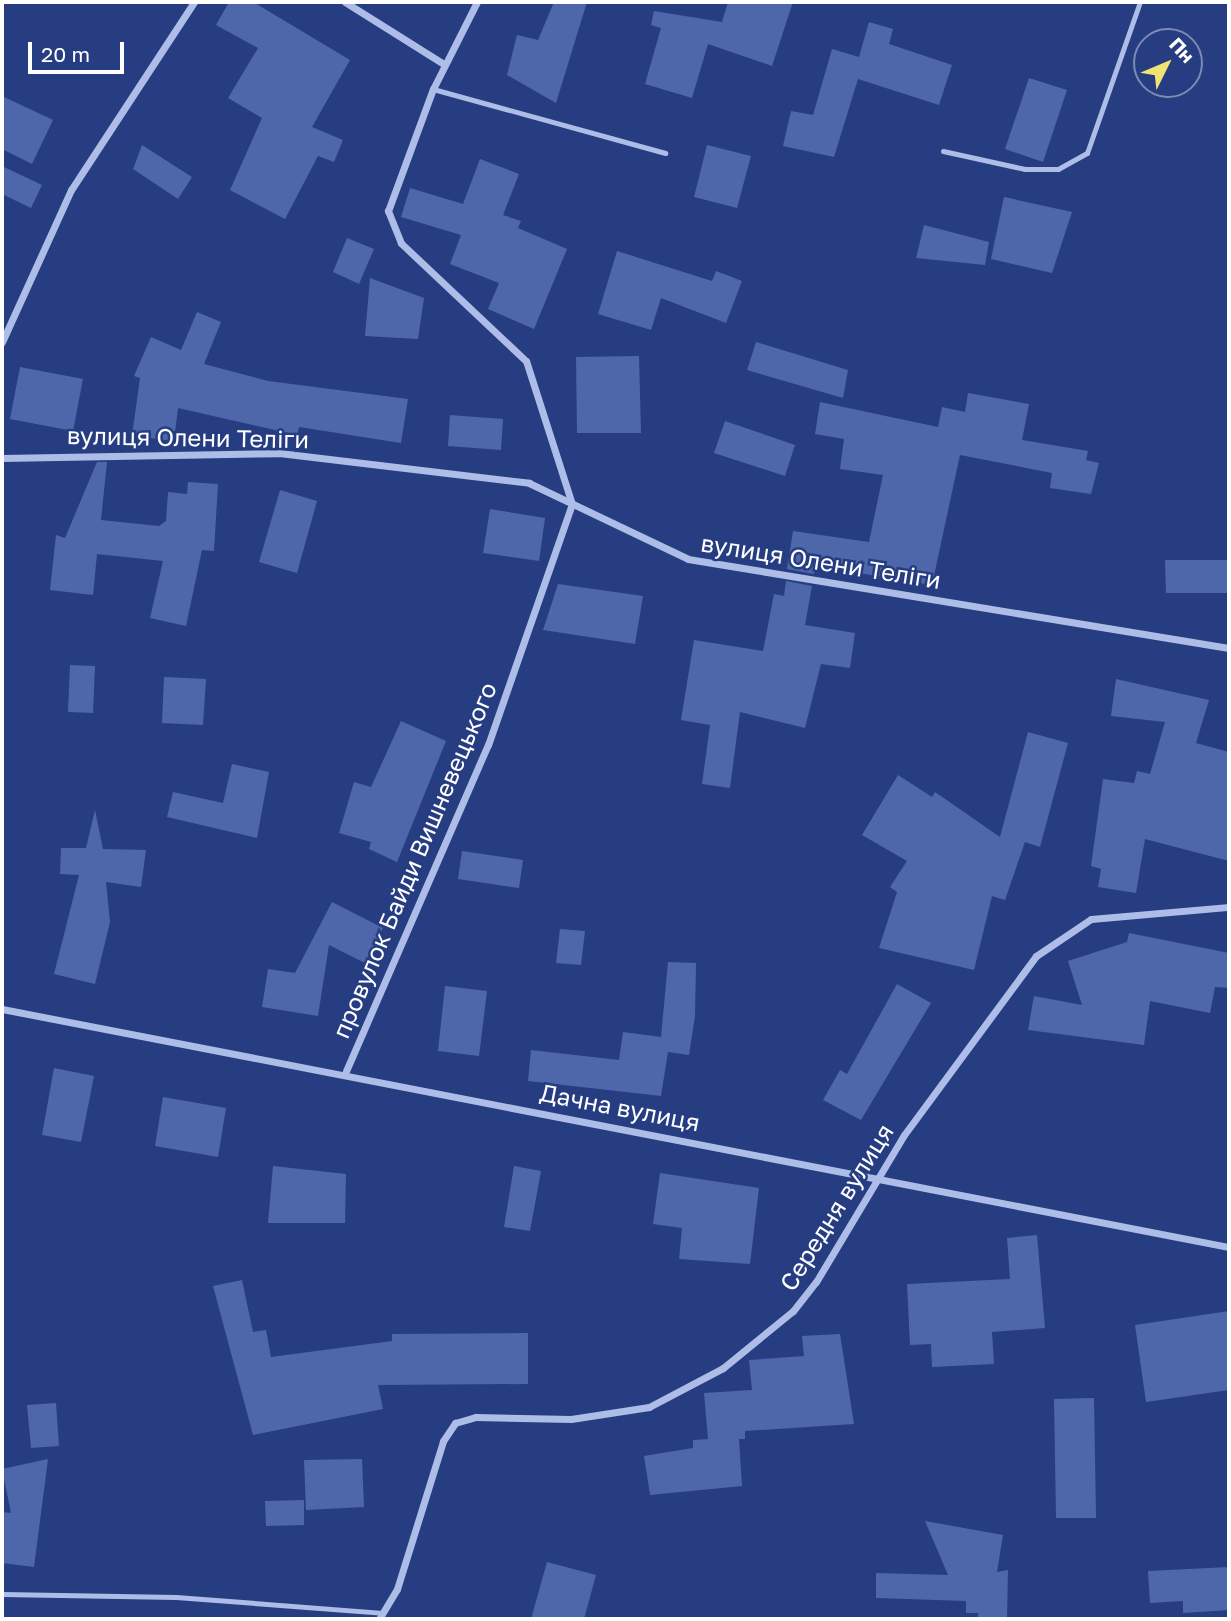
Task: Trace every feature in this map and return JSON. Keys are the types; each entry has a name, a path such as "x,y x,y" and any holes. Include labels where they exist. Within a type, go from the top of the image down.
{"street":[{"path":"2,342 71,190 194,2"},
{"path":"345,2 444,64"},
{"path":"477,2 432,89 393,188 392,227 401,243 526,361 572,504"},
{"name":"вулиця Олени Теліги","path":"2,458 279,453 529,483 688,559 1229,648"},
{"name":"провулок Байди Вишневецького","path":"346,1071 488,745 572,504"},
{"name":"Середня вулиця","path":"380,1616 397,1589 443,1441 455,1423 476,1417 571,1419 649,1407 686,1392 793,1311 994,1006 1036,956 1091,919 1229,907"},
{"name":"Дачна вулиця","path":"2,1009 346,1071 1229,1247"}],"lane":[{"path":"943,151 1026,169 1058,169 1087,153 1140,2"},
{"path":"432,89 665,153"},
{"path":"2,1594 176,1597 380,1616"}],"building":[{"path":"229,2 253,2 350,60 312,127 343,140 334,162 318,156 285,219 230,190 262,118 228,98 258,48 216,25"},
{"path":"554,2 587,2 556,103 507,75 517,35 538,40"},
{"path":"728,2 793,2 772,66 708,44 692,98 645,84 661,28 651,25 654,11 722,22"},
{"path":"869,22 893,29 889,44 952,65 939,105 858,79 834,157 783,146 791,111 813,115 832,49 859,57"},
{"path":"1029,78 1067,90 1043,162 1005,149"},
{"path":"2,96 53,120 32,164 2,149"},
{"path":"142,145 192,177 178,199 133,169"},
{"path":"707,145 751,156 737,208 694,197"},
{"path":"480,159 519,174 503,215 521,221 518,228 567,249 534,329 488,309 499,283 450,264 461,235 401,217 410,188 463,204"},
{"path":"2,166 42,185 31,208 2,194"},
{"path":"1004,197 1072,212 1052,273 991,259"},
{"path":"924,225 989,242 985,265 916,258"},
{"path":"347,238 374,249 359,284 333,272"},
{"path":"617,251 712,281 716,271 742,281 726,323 661,298 651,330 598,314"},
{"path":"370,278 424,298 418,339 365,336"},
{"path":"197,312 221,322 204,364 268,381 408,399 401,443 299,427 297,435 178,408 174,441 132,436 140,378 134,376 151,337 181,350"},
{"path":"756,342 848,370 843,398 747,370"},
{"path":"639,356 641,433 577,433 576,357"},
{"path":"20,367 83,379 73,431 10,419"},
{"path":"968,393 1029,404 1022,440 1088,451 1086,460 1099,463 1091,494 1050,488 1052,473 960,455 932,585 816,566 814,574 787,569 793,531 869,542 883,475 840,469 844,439 815,434 820,402 938,427 942,407 965,412"},
{"path":"450,415 503,419 501,450 448,446"},
{"path":"725,421 795,445 785,476 714,453"},
{"path":"97,462 107,462 101,520 159,526 166,521 168,492 187,494 188,482 218,484 214,551 202,550 186,626 150,618 163,561 97,554 93,595 50,590 56,535 65,538"},
{"path":"280,490 317,501 297,573 259,562"},
{"path":"490,509 545,518 539,561 483,553"},
{"path":"1165,560 1229,560 1229,593 1166,593"},
{"path":"786,581 812,586 805,625 855,633 850,668 821,664 805,728 740,712 730,788 702,784 710,725 681,720 694,640 763,651 774,594 784,596"},
{"path":"558,584 643,596 635,644 543,630"},
{"path":"70,665 95,666 93,713 68,712"},
{"path":"164,677 206,679 203,725 162,723"},
{"path":"1116,679 1209,700 1196,743 1229,752 1229,861 1145,839 1136,893 1098,887 1101,869 1091,866 1103,779 1134,783 1137,771 1150,774 1165,722 1111,716"},
{"path":"401,721 446,741 397,862 369,849 371,842 339,833 354,782 371,787"},
{"path":"1028,732 1068,743 1040,847 1025,842 1005,900 992,896 974,970 879,948 897,892 890,887 907,861 862,835 898,775 932,797 935,792 1000,837"},
{"path":"232,764 269,772 257,838 167,817 173,792 223,803"},
{"path":"95,810 103,849 146,850 141,887 106,882 110,922 95,984 54,974 79,875 60,874 61,848 86,848"},
{"path":"462,851 523,860 519,888 458,879"},
{"path":"332,902 383,928 365,963 329,945 318,1016 262,1007 268,969 295,973"},
{"path":"560,929 585,931 581,965 556,963"},
{"path":"1129,933 1229,953 1229,988 1215,987 1210,1013 1150,1001 1144,1045 1028,1030 1034,996 1082,1005 1068,961 1127,942"},
{"path":"668,962 696,963 695,1016 689,1055 668,1052 661,1096 528,1081 531,1050 619,1060 623,1032 661,1037"},
{"path":"897,984 931,1003 861,1120 823,1100 840,1070 847,1074"},
{"path":"445,986 487,991 479,1056 438,1051"},
{"path":"54,1068 94,1076 81,1142 42,1135"},
{"path":"163,1097 226,1108 218,1157 155,1146"},
{"path":"273,1166 346,1174 345,1223 268,1223"},
{"path":"514,1166 541,1171 530,1231 504,1227"},
{"path":"660,1173 759,1188 750,1264 679,1259 682,1228 653,1224"},
{"path":"1037,1235 1045,1328 992,1332 994,1364 932,1367 931,1344 910,1345 907,1284 1010,1279 1007,1238"},
{"path":"242,1280 253,1332 266,1330 271,1357 392,1341 392,1334 528,1333 528,1384 378,1385 383,1409 253,1435 213,1286"},
{"path":"1229,1311 1229,1390 1146,1402 1135,1325"},
{"path":"840,1334 854,1424 745,1431 745,1439 739,1439 742,1486 650,1495 644,1456 693,1448 693,1440 708,1439 704,1393 752,1390 749,1360 804,1356 802,1336"},
{"path":"1094,1398 1096,1518 1056,1518 1054,1399"},
{"path":"56,1403 59,1446 31,1448 27,1405"},
{"path":"48,1459 34,1567 2,1563 2,1512 11,1513 2,1469"},
{"path":"362,1459 364,1507 306,1510 304,1460"},
{"path":"304,1500 304,1525 266,1526 265,1501"},
{"path":"925,1521 1003,1535 997,1572 1008,1570 1007,1619 978,1619 978,1613 966,1613 966,1601 876,1598 876,1573 948,1575"},
{"path":"547,1562 596,1575 584,1619 531,1619"},
{"path":"1229,1567 1229,1610 1183,1613 1183,1601 1150,1603 1148,1571"}]}
